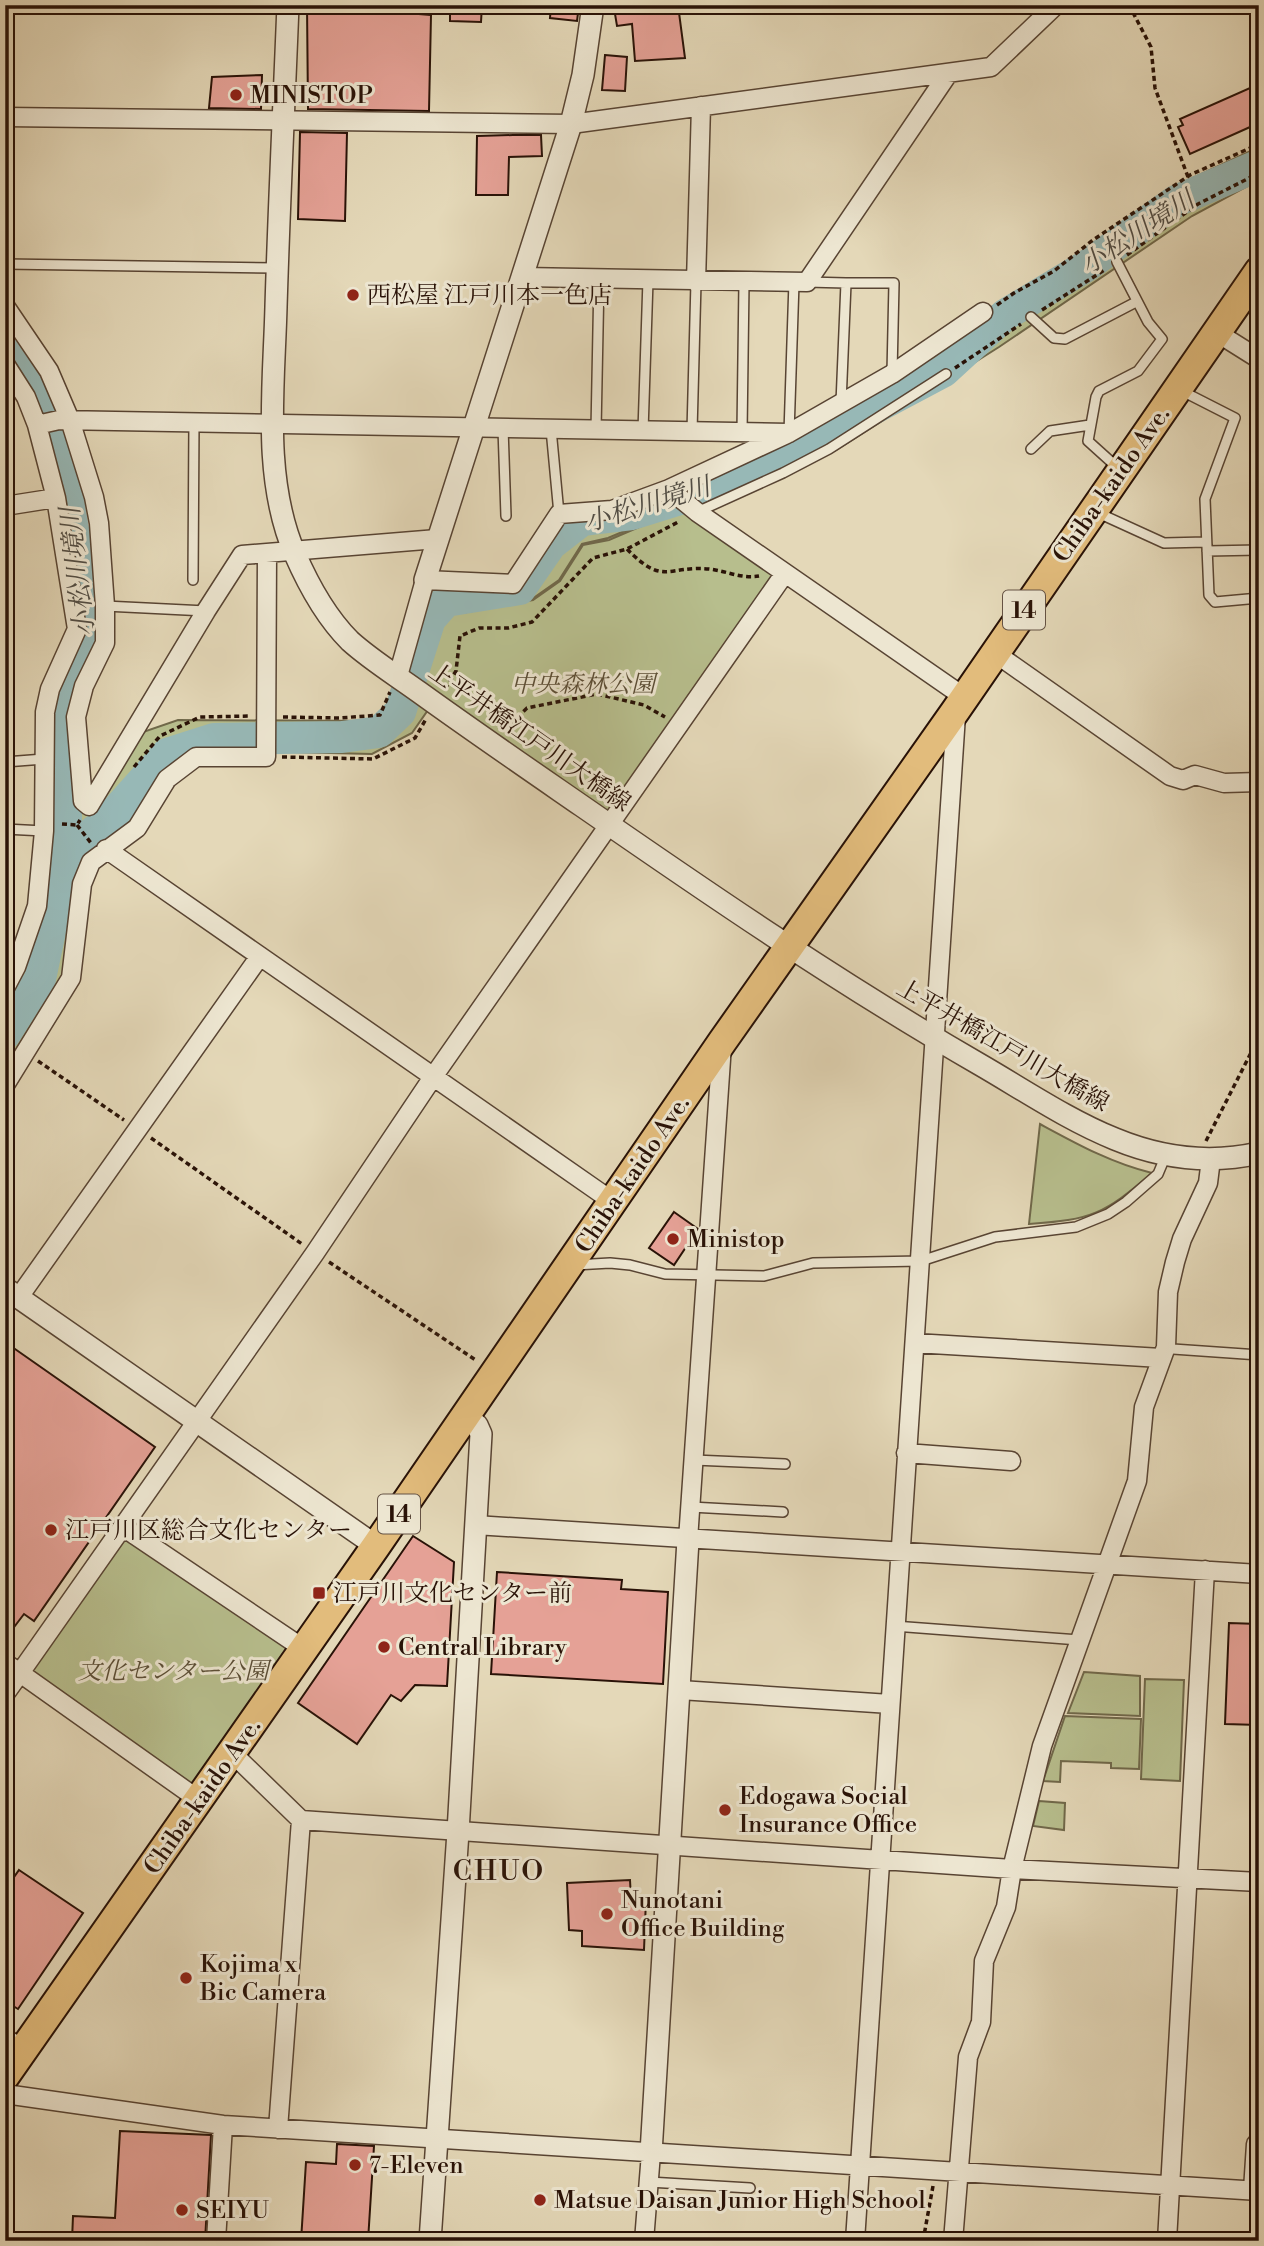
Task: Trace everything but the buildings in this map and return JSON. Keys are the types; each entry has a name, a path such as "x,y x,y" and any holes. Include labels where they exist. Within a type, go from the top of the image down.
{"highway":[{"name":"Chiba-kaido Ave.","path":"5,2076 15,2044 232,1754 722,1042 960,704 1259,271"}],"street":[{"name":"上平井橋江戸川大橋線","path":"288,5 277,268 273,456 278,503 293,551 321,603 350,640 491,743 788,948 933,1038 1082,1123 1113,1138 1166,1155 1211,1159 1239,1158 1259,1153"},
{"path":"405,682 425,580 437,539 571,124 583,75 593,5"},
{"path":"5,117 571,124 991,66 1056,5"},
{"path":"523,276 696,282 801,282 948,74"},
{"path":"696,282 701,106"},
{"path":"5,306 49,372 64,420 94,497 99,523 85,568 77,629 50,689 45,712 44,831 37,906 16,967 5,988"},
{"path":"425,580 513,583 559,514 611,510 672,492 789,433 892,374 984,312"},
{"path":"1216,332 1259,359"},
{"path":"5,364 26,397 37,425 56,498 85,568 105,606 105,643 85,686 76,717 83,801 89,806 242,555 437,539"},
{"path":"37,425 64,420 194,421 789,433"},
{"path":"672,492 960,704 933,1038 921,1261 898,1552 855,2241"},
{"path":"5,506 56,498"},
{"path":"5,1085 71,978 82,884 90,862 137,828 166,779 196,757 266,751 267,554"},
{"path":"5,1694 12,1668 123,1527 785,573"},
{"path":"995,653 1170,776 1183,780 1195,775 1224,783 1259,782"},
{"path":"106,849 612,1201"},
{"path":"260,956 137,1129 12,1292 376,1546"},
{"path":"645,2241 722,1042"},
{"path":"953,2241 968,2057 981,2022 984,1961 1006,1907 1012,1869 1042,1746 1137,1481 1144,1407 1163,1353 1168,1292 1182,1239 1208,1183 1211,1159"},
{"path":"915,1343 1163,1353"},
{"path":"430,2241 458,1832 481,1434 477,1425 465,1418"},
{"path":"906,1453 1011,1461"},
{"path":"475,1525 1259,1573"},
{"path":"123,1527 304,1649"},
{"path":"1167,2241 1205,1570"},
{"path":"12,1668 199,1801"},
{"path":"680,1690 890,1704"},
{"path":"232,1754 301,1820 1012,1869 1259,1882"},
{"path":"278,2129 301,1820"},
{"path":"5,2094 223,2125 1256,2190 1255,2144"},
{"path":"216,2241 223,2125"}],"lane":[{"path":"1117,262 1136,302 1162,339 1138,371 1099,391 1088,441 1120,470"},
{"path":"5,264 277,268"},
{"path":"596,430 599,279"},
{"path":"643,431 648,280"},
{"path":"692,431 696,282"},
{"path":"743,432 744,282"},
{"path":"789,433 801,282 894,283 892,374"},
{"path":"841,403 846,283"},
{"path":"1031,317 1054,338 1065,339 1136,302"},
{"path":"695,510 783,473 829,449 946,374"},
{"path":"1177,389 1236,418 1205,499 1209,595 1215,602 1259,598"},
{"path":"192,580 194,421"},
{"path":"1031,449 1051,431 1090,425"},
{"path":"503,428 506,516"},
{"path":"551,429 559,514"},
{"path":"1093,510 1164,543 1259,550"},
{"path":"105,606 206,611"},
{"path":"5,762 44,760"},
{"path":"5,829 44,831"},
{"path":"570,1265 610,1263 665,1274 764,1276 813,1263 921,1261 995,1237 1076,1227 1108,1214 1158,1174 1166,1155"},
{"path":"1163,1353 1259,1355"},
{"path":"694,1460 785,1464"},
{"path":"691,1507 783,1511"},
{"path":"894,1626 1079,1640"},
{"path":"649,2182 750,2188"}],"path":[{"path":"1129,5 1151,47 1155,88 1188,177"},
{"path":"984,312 990,312 1014,293 1054,271 1093,240 1188,177 1259,144"},
{"path":"946,374 1117,262 1198,204 1259,173"},
{"path":"266,751 373,760 415,738 456,671 460,636 479,628 508,628 532,622 593,558 627,549 695,510"},
{"path":"627,549 643,565 663,573 708,569 747,578 785,573"},
{"path":"491,743 527,708 597,694 644,705 679,725"},
{"path":"25,1051 315,1253 496,1374"}],"green space":[{"path":"1259,147 1259,180 1192,216 999,347 836,450 699,508 675,490 939,352 1015,296 1078,258 1171,188"},
{"name":"中央森林公園","path":"668,492 684,506 608,538 582,544 559,580 532,599 462,613 533,600 560,581 583,545 609,540 686,507 778,572 610,818 435,700 412,733 372,754 203,750 131,821 106,837 78,871 67,976 5,1075 5,998 26,963 50,712 70,730 79,811 95,810 143,732 178,720 381,721 400,688 428,584 514,585 561,516"},
{"path":"1040,1124 1108,1158 1152,1173 1121,1198 1096,1212 1068,1220 1029,1224"},
{"name":"文化センター公園","path":"124,1535 296,1649 197,1792 28,1672"},
{"path":"1084,1672 1140,1676 1140,1716 1068,1713"},
{"path":"1145,1679 1184,1680 1180,1781 1141,1779"},
{"path":"1065,1716 1141,1719 1139,1769 1111,1768 1111,1763 1061,1761 1060,1782 1043,1781"},
{"path":"1039,1801 1065,1803 1064,1830 1033,1826"}],"waterway":[{"name":"小松川境川","path":"66,855 109,819 167,754 214,739 342,737 379,732 400,712 430,619 446,601 520,589 551,544 582,520 632,514 680,499 829,432 944,371 1005,315 1088,265 1176,201 1255,167"},
{"name":"小松川境川","path":"5,339 58,441 89,636 81,673 59,729 66,795 66,855 40,979 5,1034"}],"place":[{"name":"MINISTOP","path":"236,95"},
{"name":"西松屋 江戸川本一色店","path":"353,295"},
{"name":"Ministop","path":"673,1239"},
{"name":"江戸川区総合文化センター","path":"51,1530"},
{"name":"江戸川文化センター前","path":"319,1593"},
{"name":"Central Library","path":"384,1647"},
{"name":"Edogawa Social Insurance Office","path":"725,1810"},
{"name":"Nunotani Office Building","path":"607,1914"},
{"name":"Kojima x Bic Camera","path":"186,1978"},
{"name":"7-Eleven","path":"355,2165"},
{"name":"Matsue Daisan Junior High School","path":"540,2200"},
{"name":"SEIYU","path":"182,2210"}],"district":[{"name":"CHUO","path":"499,1870"}]}
